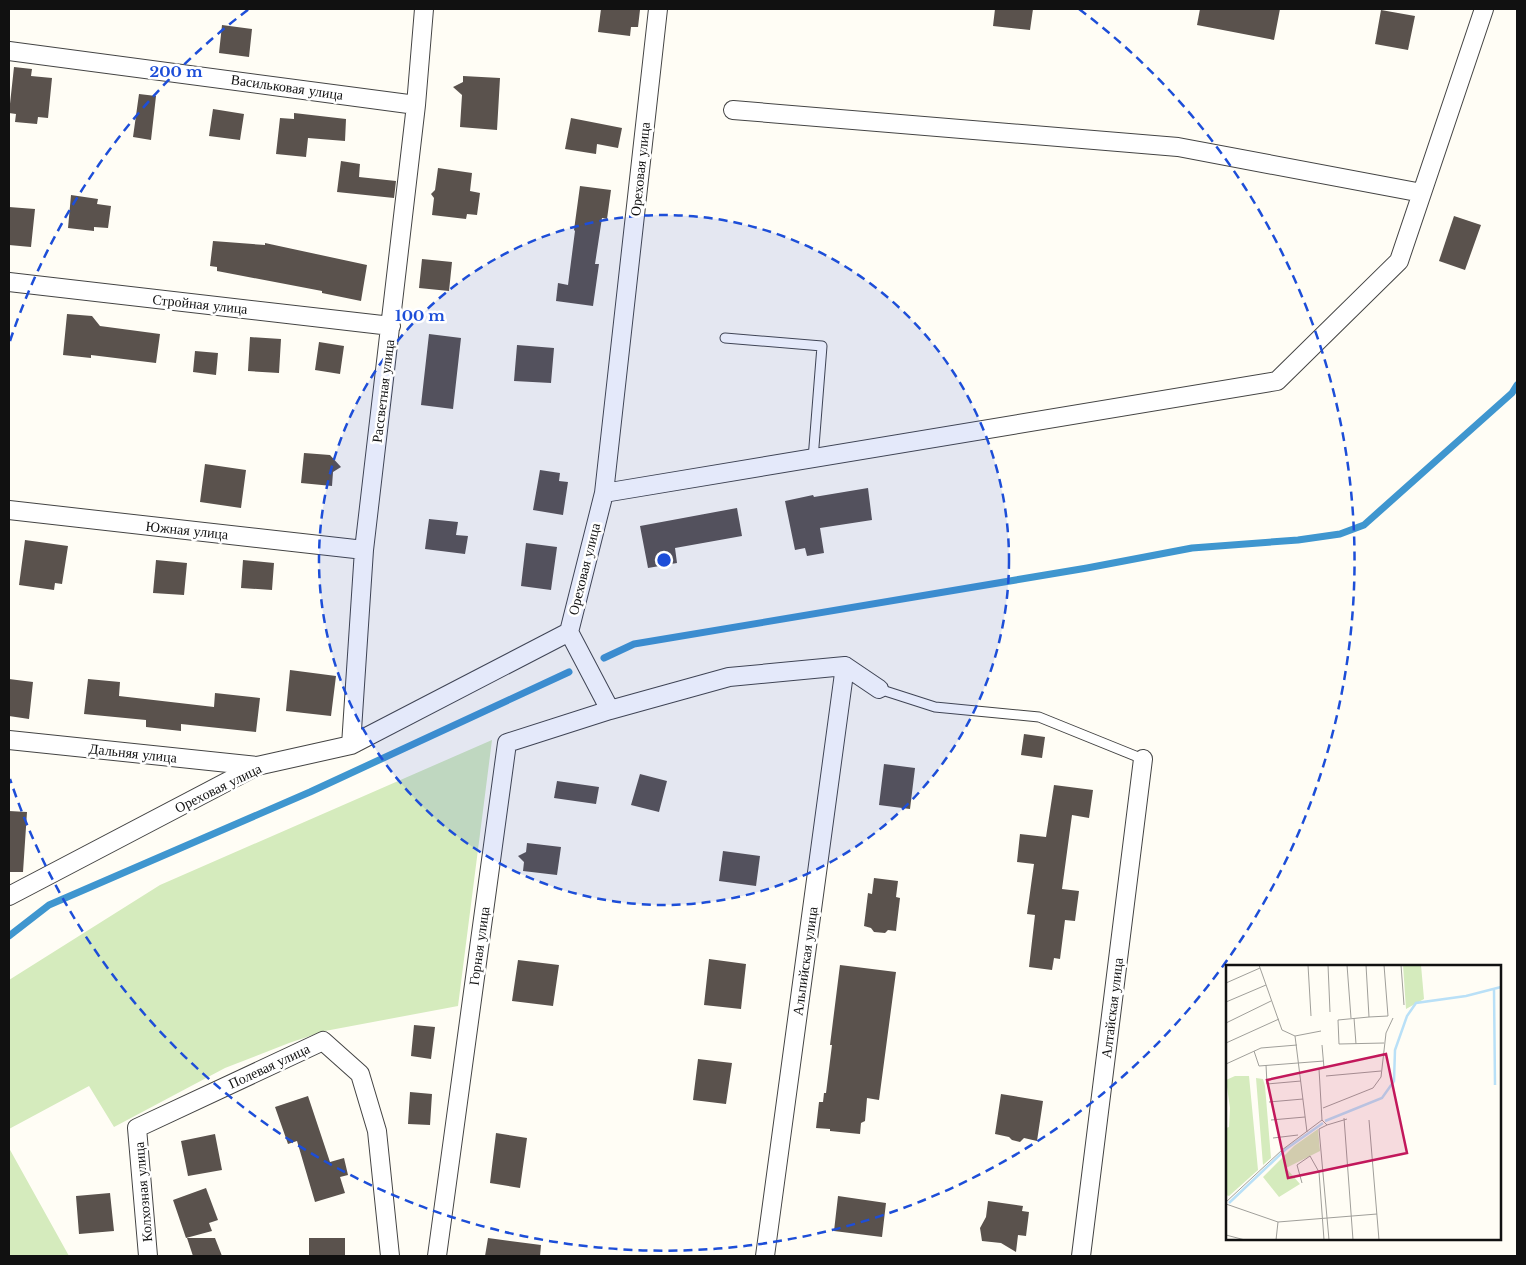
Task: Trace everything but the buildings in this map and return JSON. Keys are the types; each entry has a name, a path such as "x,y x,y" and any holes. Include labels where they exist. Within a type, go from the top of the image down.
{"street":[{"name":"Рассветная улица","path":"351,745 364,550 416,105 424,9"},
{"name":"Ореховая улица","path":"9,896 257,766 351,745 569,632 604,494 658,9"},
{"path":"604,494 1277,382 1399,261 1484,9"},
{"name":"Васильковая улица","path":"9,51 416,105"},
{"path":"733,110 1178,147 1422,192"},
{"name":"Стройная улица","path":"9,282 390,326"},
{"name":"Южная улица","path":"9,510 364,550"},
{"path":"569,632 610,710 729,677 845,666 878,689"},
{"name":"Альпийская улица","path":"765,1256 845,666"},
{"name":"Горная улица","path":"437,1256 506,743 610,710"},
{"name":"Дальняя улица","path":"9,740 257,766"},
{"name":"Алтайская улица","path":"1081,1256 1143,759"},
{"name":"Полевая улица","path":"138,1128 323,1040 360,1074 377,1131 390,1256"},
{"name":"Колхозная улица","path":"138,1128 148,1256"}],"lane":[{"path":"725,338 822,346 813,459"},
{"path":"878,689 935,708 1039,718 1143,759"}],"green space":[{"path":"492,740 458,1006 325,1031 289,1043 225,1068 114,1127 89,1086 9,1129 9,980 160,885"},
{"path":"9,1148 69,1256 9,1256"}],"waterway":[{"path":"604,658 634,644 1087,568 1192,548 1298,540 1340,534 1364,525 1512,393 1517,385"},
{"path":"9,936 49,905 310,792 569,672"}]}
